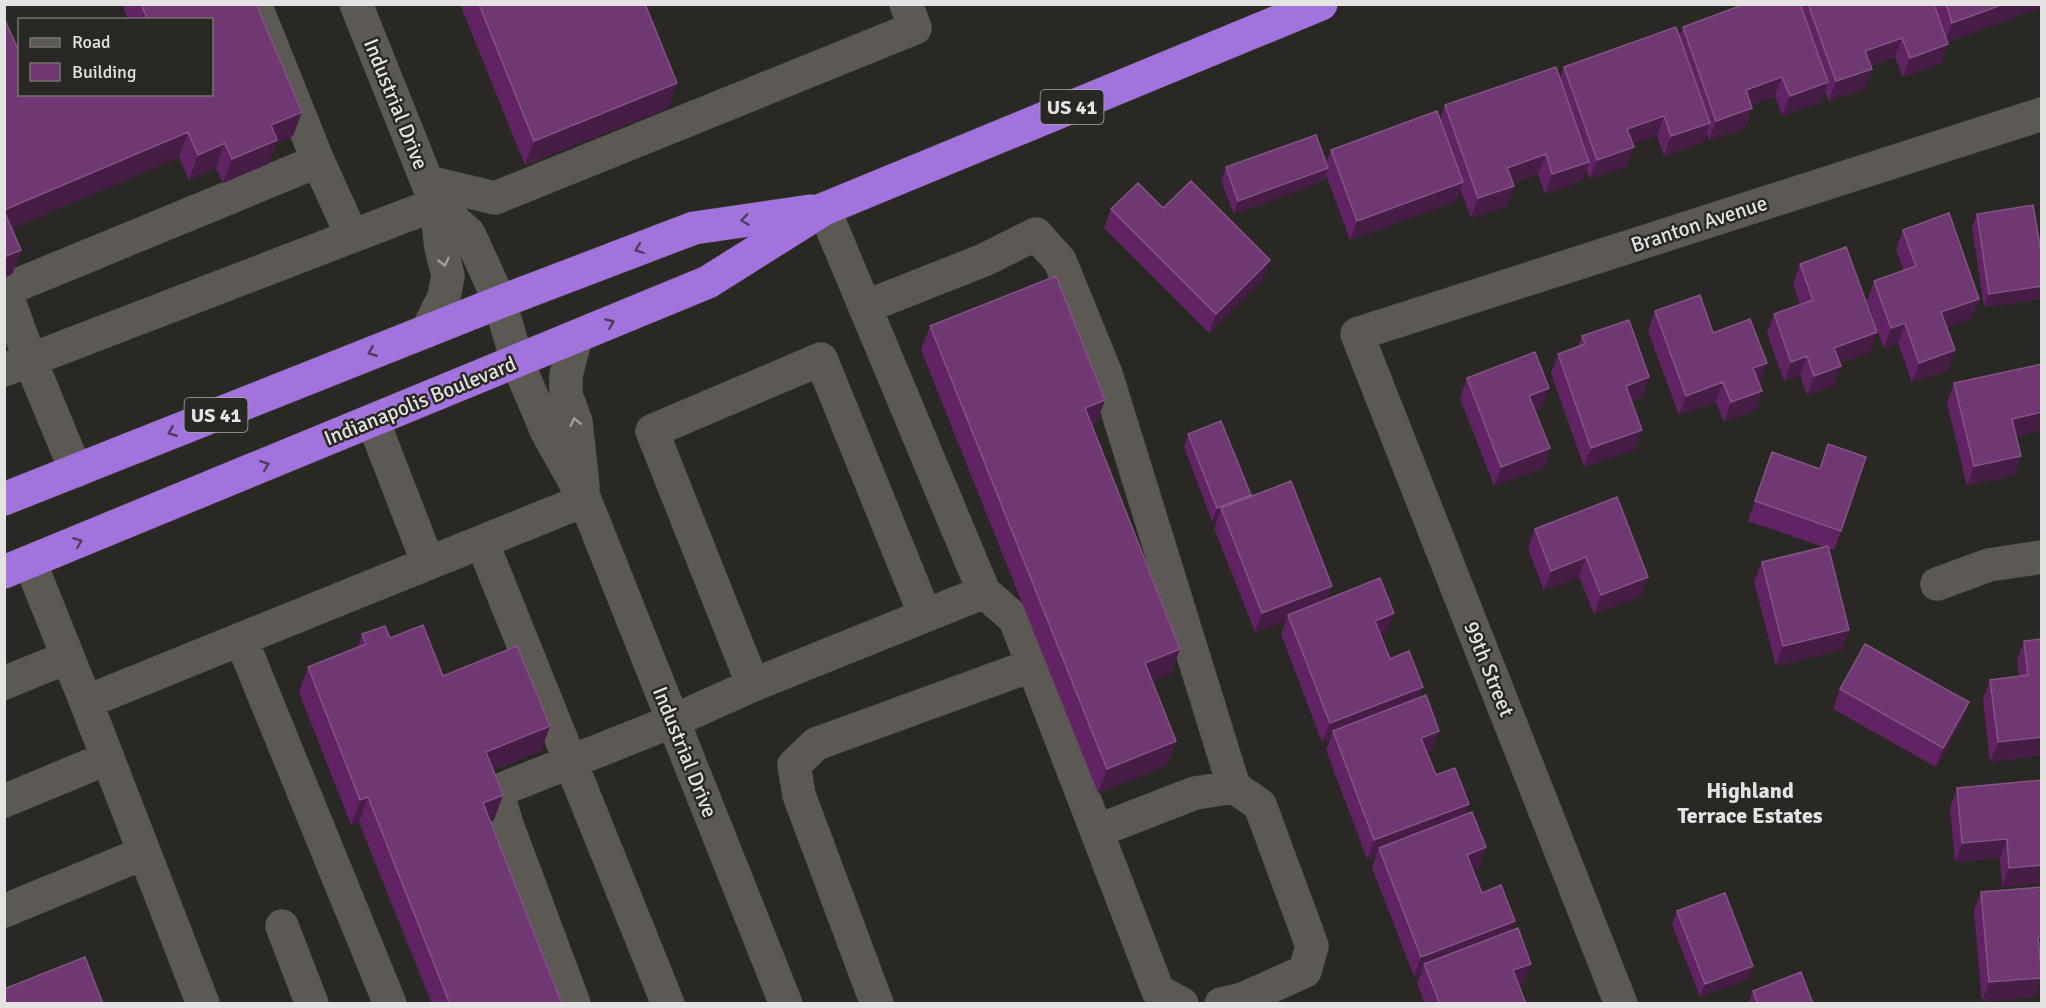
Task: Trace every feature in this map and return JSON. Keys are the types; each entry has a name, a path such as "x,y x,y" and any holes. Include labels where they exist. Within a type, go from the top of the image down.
{"highway":[{"name":"Indianapolis Boulevard","path":"17,567 708,282 824,209 1321,4"},
{"name":"Indianapolis Boulevard","path":"4,499 500,302 694,228 824,209"}],"street":[{"path":"255,4 318,161 352,236"},
{"name":"Industrial Drive","path":"356,4 432,193 448,276 444,297 427,331"},
{"path":"17,365 352,236 432,193 495,198 915,28 906,4"},
{"name":"Branton Avenue","path":"1357,334 2042,114"},
{"path":"76,471 17,365 5,290 318,161"},
{"name":"Industrial Drive","path":"432,193 469,234 500,302 517,361 547,432 585,500 786,1004"},
{"path":"824,209 984,592 1015,619 1158,991 1182,1004"},
{"path":"865,307 984,260 1036,234 1060,261 1106,374 1234,787 1260,805 1312,946 1305,971 1243,999 1221,1004"},
{"name":"99th Street","path":"1357,334 1621,1004"},
{"name":"Industrial Drive","path":"576,337 566,375 566,395 576,422 585,500"},
{"path":"753,685 652,431 821,358 925,615"},
{"path":"372,421 428,563"},
{"path":"86,702 585,500"},
{"path":"482,542 668,1004"},
{"path":"1937,584 1989,565 2042,557"},
{"path":"17,567 68,657 202,1004"},
{"path":"574,1004 506,822 497,791 571,763 753,685 984,592"},
{"path":"241,639 390,1004"},
{"path":"4,683 68,657"},
{"path":"877,1004 799,795 794,765 816,744 1033,665"},
{"path":"4,801 108,758"},
{"path":"1097,831 1195,793 1234,787"},
{"path":"4,911 144,853"},
{"path":"282,926 312,1004"}],"building":[{"path":"141,4 256,4 302,112 271,125 277,140 232,159 225,143 198,155 188,132 4,210 4,18 18,50 18,96 213,96 213,18 147,18"},
{"path":"479,4 645,4 677,83 534,141"},
{"path":"1745,4 1800,4 1828,82 1790,96 1782,77 1746,90 1752,108 1716,121 1683,27"},
{"path":"1808,4 1934,4 1948,44 1910,58 1902,38 1865,51 1872,69 1836,81"},
{"path":"1946,4 2004,4 1952,23"},
{"path":"1676,27 1710,123 1671,136 1664,116 1627,129 1634,147 1597,160 1564,67"},
{"path":"1556,67 1589,162 1552,174 1546,154 1507,168 1514,186 1478,198 1445,105"},
{"path":"1437,111 1463,182 1357,221 1331,150"},
{"path":"1316,135 1328,168 1238,201 1226,167"},
{"path":"1191,181 1270,260 1216,314 1111,209 1138,183 1163,208"},
{"path":"2033,205 2042,258 2042,286 1989,294 1977,214"},
{"path":"4,211 21,250 4,257"},
{"path":"1949,213 1979,299 1941,312 1955,350 1919,363 1905,323 1891,328 1874,281 1916,266 1903,230"},
{"path":"1846,247 1877,332 1834,348 1841,366 1814,376 1807,356 1791,362 1774,314 1813,300 1800,264"},
{"path":"1056,276 1105,400 1085,408 1180,649 1145,663 1176,741 1107,769 930,326"},
{"path":"1700,295 1713,333 1750,319 1767,363 1753,368 1762,391 1731,402 1723,382 1686,396 1655,311"},
{"path":"1629,320 1649,377 1626,386 1642,430 1591,448 1558,354 1585,344 1582,336"},
{"path":"1535,352 1549,388 1529,396 1550,448 1501,467 1467,378"},
{"path":"2042,364 2042,412 2012,419 2021,456 1974,466 1954,383"},
{"path":"1221,421 1251,495 1217,508 1188,434"},
{"path":"1828,444 1866,457 1841,531 1755,501 1772,452 1820,469"},
{"path":"1291,481 1332,586 1262,613 1221,508"},
{"path":"1617,497 1648,577 1601,595 1586,557 1551,571 1535,529"},
{"path":"1828,546 1849,630 1783,646 1762,562"},
{"path":"1380,578 1394,613 1375,621 1390,659 1409,651 1423,687 1330,723 1288,615"},
{"path":"423,625 443,676 517,646 550,726 486,752 503,795 483,803 562,1004 450,1004 368,797 360,800 308,667 366,644 362,634 385,626 390,638"},
{"path":"2042,639 2042,737 1998,742 1990,680 2028,675 2024,641"},
{"path":"1865,644 1969,702 1943,748 1840,689"},
{"path":"1426,695 1439,731 1421,738 1436,775 1455,768 1469,804 1374,840 1333,731"},
{"path":"2042,780 2042,865 2009,868 2007,839 1962,843 1957,788"},
{"path":"1472,812 1486,847 1467,855 1482,893 1501,885 1515,921 1421,957 1379,848"},
{"path":"2042,887 2042,936 2038,937 2042,978 1989,982 1981,892"},
{"path":"1725,893 1753,966 1705,984 1677,911"},
{"path":"1518,928 1531,964 1513,970 1526,1004 1440,1004 1424,964"},
{"path":"85,957 103,1004 4,1004 4,989"},
{"path":"1801,972 1813,1004 1758,1004 1753,991"}],"district":[{"name":"Highland Terrace Estates","path":"1750,802"}]}
